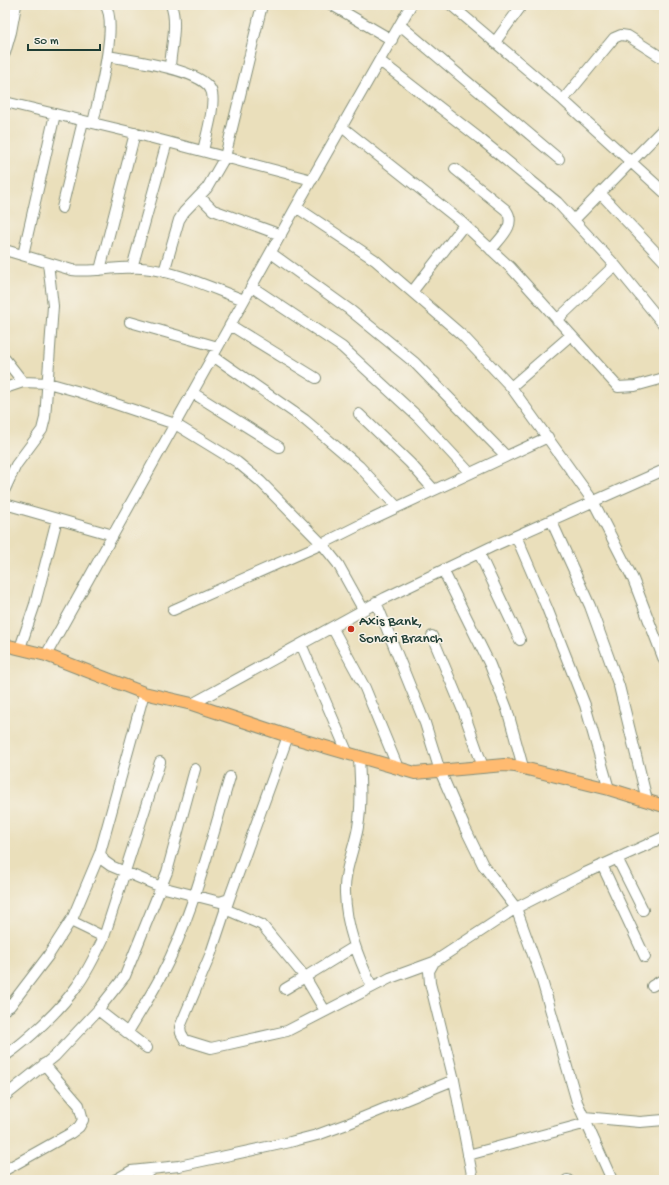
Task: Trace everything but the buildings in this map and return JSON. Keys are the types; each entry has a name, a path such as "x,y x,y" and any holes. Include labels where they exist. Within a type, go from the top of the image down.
{"main road":[{"path":"5,644 46,655 144,692 192,704 288,736 415,773 504,765 523,767 609,789 664,806"}],"street":[{"path":"62,208 107,56 110,18 109,10 105,5"},
{"path":"170,68 174,24 174,11 171,5"},
{"path":"164,272 179,220 184,212 200,197 225,157 262,5"},
{"path":"332,5 392,40"},
{"path":"46,655 296,207 411,5"},
{"path":"451,5 563,100 663,189"},
{"path":"495,42 522,5"},
{"path":"5,53 12,10"},
{"path":"400,25 559,159"},
{"path":"563,100 614,38 621,35 628,36 664,59"},
{"path":"107,56 170,68 203,81 209,86 212,93 203,151"},
{"path":"380,60 557,202 615,265 664,325"},
{"path":"5,102 135,133 312,180"},
{"path":"23,255 55,114"},
{"path":"342,127 464,225 511,268 618,387 635,386 664,378"},
{"path":"574,220 664,128"},
{"path":"100,270 135,133"},
{"path":"132,268 167,142"},
{"path":"455,169 506,210 511,217 511,222 491,250"},
{"path":"600,194 664,261"},
{"path":"200,197 213,210 281,235"},
{"path":"296,207 374,260 463,336 511,387 593,501 633,579 664,660"},
{"path":"412,292 464,225"},
{"path":"5,250 72,270 141,268 164,272 244,300"},
{"path":"271,253 350,310 415,363 506,456"},
{"path":"5,489 16,465 42,430 45,418 53,306 48,263"},
{"path":"558,320 615,265"},
{"path":"252,287 342,348 418,417 470,473"},
{"path":"130,322 218,347"},
{"path":"230,325 316,378"},
{"path":"511,387 571,336"},
{"path":"213,356 305,420 359,466 397,507"},
{"path":"5,359 23,382"},
{"path":"5,388 23,382 48,383 80,392 175,424 237,462 260,481 322,544 338,564 364,609"},
{"path":"193,393 279,447"},
{"path":"359,414 410,463 434,490"},
{"path":"174,610 322,544 397,507 548,437"},
{"path":"192,704 376,602 516,536 664,470"},
{"path":"5,504 113,535"},
{"path":"20,648 36,598 57,519"},
{"path":"551,520 590,606 619,686 647,800"},
{"path":"516,536 547,608 585,705 609,789"},
{"path":"479,553 520,640"},
{"path":"443,570 490,665 507,709 523,767"},
{"path":"376,602 425,723 440,771 465,828 484,865 516,908 541,977 577,1102 612,1180"},
{"path":"332,627 365,688 398,768"},
{"path":"432,636 464,713 483,767"},
{"path":"302,644 354,755 360,814 346,872 344,892 346,914 354,948 372,987"},
{"path":"5,1009 10,1006 48,956 73,917 100,853 144,692"},
{"path":"288,736 225,909 211,953 180,1027 181,1033 185,1040 211,1048 287,1031 390,978 434,962 516,908 602,865 664,837"},
{"path":"5,1056 46,1020 77,986 91,964 104,937 160,762"},
{"path":"5,1096 55,1056 98,1010 125,976 161,887 195,769"},
{"path":"128,1032 163,973 194,895 230,777"},
{"path":"100,853 104,861 161,887 220,902 229,899"},
{"path":"617,858 643,910"},
{"path":"602,865 645,957"},
{"path":"225,909 262,925 305,977 325,1011"},
{"path":"73,917 73,922 104,937"},
{"path":"285,989 354,948"},
{"path":"434,962 429,971 430,983 454,1080 473,1180"},
{"path":"652,986 664,979"},
{"path":"98,1010 147,1048"},
{"path":"5,1170 71,1133 79,1127 83,1120 79,1105 44,1064"},
{"path":"115,1180 132,1171 143,1169 152,1170 282,1144 317,1135 354,1122 454,1080"},
{"path":"468,1155 586,1120 640,1122 664,1120"},
{"path":"137,1180 152,1170"}],"place":[{"name":"Axis Bank, Sonari Branch","path":"351,629"}]}
